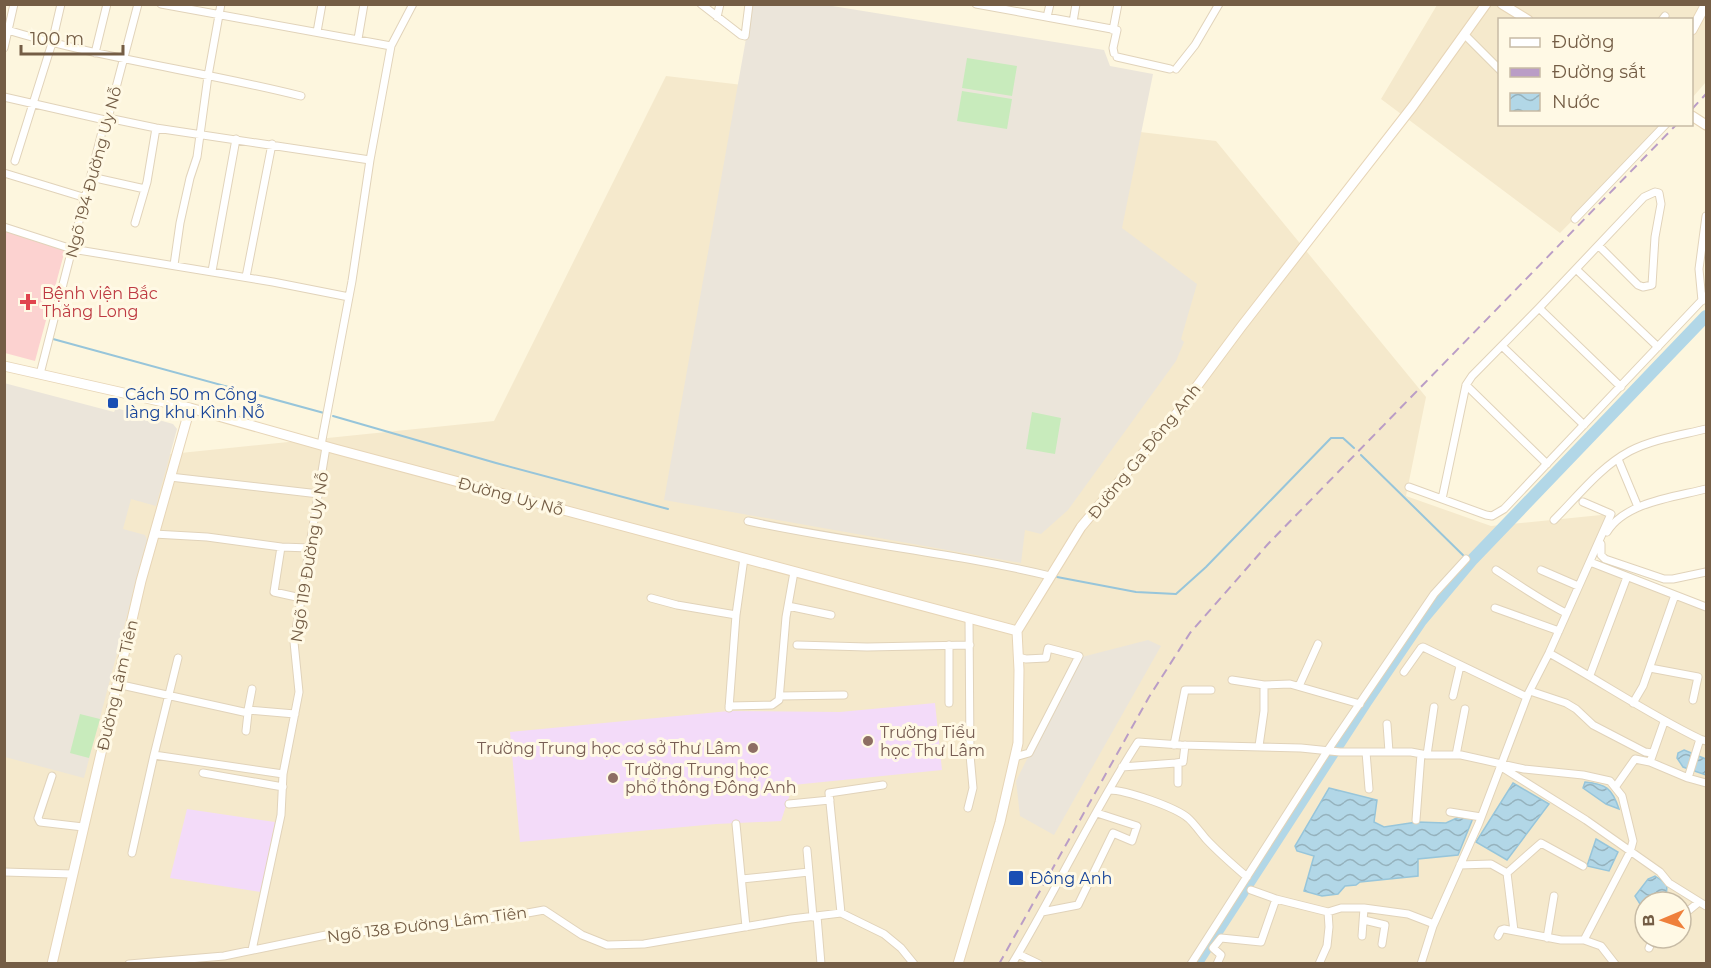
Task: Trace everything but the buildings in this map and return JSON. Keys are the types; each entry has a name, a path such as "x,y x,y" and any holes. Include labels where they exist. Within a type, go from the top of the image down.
{"street":[{"path":"4,48 6,30 14,4"},
{"path":"15,162 52,43 61,4"},
{"path":"95,53 107,4"},
{"name":"Ngõ 194 Đường Uy Nỗ","path":"40,374 138,4"},
{"path":"162,4 391,46"},
{"path":"174,265 180,223 202,134 208,76 221,4"},
{"path":"317,32 322,4"},
{"path":"358,39 364,4"},
{"name":"Ngõ 119 Đường Uy Nỗ","path":"252,950 281,815 283,774 299,692 294,642 319,494 324,446 369,160 391,46 413,4"},
{"path":"701,4 745,36 749,4"},
{"path":"717,17 720,4"},
{"path":"976,4 1117,30 1113,48 1116,55 1173,69 1195,45 1219,4"},
{"path":"1024,13 1025,4"},
{"path":"1047,17 1050,4"},
{"path":"1073,22 1076,4"},
{"path":"1113,30 1118,4"},
{"name":"Đường Ga Đông Anh","path":"1017,631 1081,527 1177,413 1413,106 1486,4"},
{"path":"1502,4 1525,18"},
{"path":"1693,28 1706,4"},
{"path":"6,30 95,53 300,96"},
{"path":"1464,34 1498,68"},
{"path":"4,97 156,128 369,160"},
{"path":"1693,117 1707,125"},
{"path":"1575,219 1664,126"},
{"path":"135,223 145,189 156,128"},
{"path":"212,271 236,139"},
{"path":"246,277 272,144"},
{"path":"4,173 86,198"},
{"path":"91,177 145,189"},
{"path":"1442,499 1466,385 1472,376 1539,309 1644,197 1655,192 1659,193 1661,204 1655,237 1652,285 1643,287 1638,285 1599,246"},
{"path":"1409,487 1492,516 1504,509 1704,299 1699,269 1707,216"},
{"path":"4,227 72,249 212,271 349,297"},
{"path":"1576,270 1658,347"},
{"path":"1539,309 1621,387"},
{"path":"1502,346 1584,425"},
{"name":"Đường Uy Nỗ","path":"4,366 190,408 324,446 1017,631"},
{"path":"1466,385 1547,464"},
{"name":"Đường Lâm Tiên","path":"51,963 141,580 190,408"},
{"path":"1554,520 1600,472 1618,459 1643,447 1707,429"},
{"path":"1618,459 1638,507"},
{"path":"170,477 319,494"},
{"path":"1707,489 1638,507 1623,514 1612,524 1602,541 1600,550 1605,560 1664,579 1707,572"},
{"path":"1421,963 1434,924 1481,817 1529,694 1611,514 1583,502"},
{"path":"748,521 1050,576"},
{"path":"154,534 310,548"},
{"path":"281,547 274,592 301,598"},
{"path":"744,558 736,615 729,709 772,705 779,700 788,606 794,572"},
{"path":"1191,963 1329,750 1434,594 1466,560"},
{"path":"1590,562 1707,607"},
{"path":"1496,570 1542,598 1549,605 1566,613"},
{"path":"1541,570 1578,586"},
{"path":"1590,675 1627,577"},
{"path":"1633,703 1650,668 1675,595"},
{"path":"651,598 676,605 736,615"},
{"path":"788,606 831,615"},
{"path":"1495,608 1559,631"},
{"path":"968,808 973,788 970,754 969,618"},
{"path":"958,963 1000,822 1018,743 1017,631"},
{"path":"1299,686 1318,644"},
{"path":"797,645 867,647 970,645"},
{"path":"949,645 949,703"},
{"path":"1404,672 1423,647 1460,666 1529,694 1566,703 1593,725 1645,752 1652,753"},
{"path":"1015,757 1029,753 1079,656 1048,648 1046,658 1026,660 1018,657"},
{"path":"1549,653 1590,675 1664,722 1703,740 1696,751 1689,776"},
{"path":"132,853 178,658"},
{"path":"1453,696 1460,666"},
{"path":"1650,668 1698,677 1693,700"},
{"path":"1232,680 1264,686 1290,684 1360,704"},
{"path":"117,684 248,711 294,714"},
{"path":"1259,746 1264,711 1264,686"},
{"path":"246,731 252,689"},
{"path":"1174,745 1185,690 1211,690"},
{"path":"780,696 844,695"},
{"path":"1416,820 1424,754 1434,707"},
{"path":"1456,755 1465,709"},
{"path":"1650,762 1664,722"},
{"path":"1387,724 1389,752"},
{"path":"1012,963 1138,742 1456,755 1524,769 1583,775 1610,781 1622,796 1633,841 1630,852 1584,940"},
{"path":"1122,767 1183,762 1185,745"},
{"path":"1366,752 1369,789"},
{"path":"154,755 283,774"},
{"path":"1616,786 1635,759 1650,762 1707,783"},
{"path":"1176,764 1178,764 1178,783"},
{"path":"1501,765 1660,872 1669,883 1707,906"},
{"path":"203,773 283,787"},
{"path":"52,776 38,818 40,822 83,827"},
{"path":"883,785 829,793 841,913 884,934 914,963"},
{"path":"1109,790 1119,790 1167,807 1189,818 1192,825 1217,851 1247,877"},
{"path":"789,804 830,800"},
{"path":"1450,812 1481,817"},
{"path":"1042,912 1078,905 1113,833 1132,841 1137,826 1097,813"},
{"path":"736,824 746,927"},
{"path":"1507,873 1541,843 1583,866"},
{"path":"807,850 822,963"},
{"path":"1460,865 1491,864 1507,873"},
{"path":"4,872 72,874"},
{"path":"742,879 809,872"},
{"path":"1507,873 1514,931"},
{"path":"1251,890 1328,912 1341,908 1364,908 1408,914 1434,924"},
{"path":"1547,938 1554,896"},
{"path":"1217,963 1221,955 1213,948 1221,938 1261,942 1276,899"},
{"path":"1693,907 1699,902"},
{"path":"1362,936 1364,908"},
{"name":"Ngõ 138 Đường Lâm Tiên","path":"129,963 224,956 326,935 439,925 543,910 582,935 607,945 644,944 841,913"},
{"path":"1319,963 1326,946 1329,927 1328,912"},
{"path":"1364,920 1385,925 1382,944"},
{"path":"1498,936 1501,930 1547,938 1584,940 1601,946 1615,963"},
{"path":"237,963 240,953"},
{"path":"1018,954 1039,963"}],"shaded area":[{"path":"752,5 826,5 1104,50 1110,66 1153,74 1122,228 1197,284 1181,339 1184,342 1176,361 1068,510 1041,534 1025,530 1021,563 664,500"},
{"path":"1437,5 1706,5 1706,82 1693,97 1693,18 1498,18 1498,126 1665,126 1560,233 1381,99"},
{"path":"666,76 1216,141 1426,397 1406,496 1491,526 1611,514 1590,562 1706,611 1706,963 5,964 5,471 494,421"},
{"name":"Bệnh viện Bắc Thăng Long","path":"4,230 65,250 35,361 5,353"},
{"path":"4,383 114,412 116,408 173,424 177,429 156,506 131,499 123,529 145,535 147,540 84,778 5,757"},
{"path":"1148,640 1161,646 1054,835 1020,816 1016,781 1078,658"},
{"path":"935,703 942,770 793,785 781,821 716,824 520,842 510,732 729,711 840,712"},
{"path":"187,809 275,822 261,892 170,878"}],"green space":[{"path":"967,58 1017,66 1012,96 962,88"},
{"path":"962,91 1012,99 1007,129 957,121"},
{"path":"1032,412 1061,418 1055,454 1026,449"},
{"path":"80,714 100,719 89,758 70,753"}],"water":[{"path":"1684,750 1706,759 1706,775 1683,767 1677,758 1678,753"},
{"path":"1585,782 1607,788 1614,796 1619,809 1606,804 1583,788"},
{"path":"1513,783 1549,804 1507,860 1476,842"},
{"path":"1329,788 1377,800 1374,822 1384,827 1417,822 1446,823 1461,816 1473,818 1458,855 1418,859 1418,876 1360,882 1356,885 1345,886 1338,894 1322,896 1304,891 1314,856 1297,851 1295,846"},
{"path":"1596,839 1618,852 1609,871 1587,866"},
{"path":"1655,876 1667,884 1667,890 1640,890 1648,879"}],"waterway":[{"path":"1196,964 1421,621 1473,559 1706,316"},
{"path":"53,339 324,413"},
{"path":"333,416 668,509"},
{"path":"1057,577 1136,592 1176,594 1206,567 1331,438 1343,438 1354,448"},
{"path":"1361,455 1470,562"}],"railway":[{"path":"1693,108 1706,94"},
{"path":"999,964 1149,697 1190,633 1268,544 1675,126"}],"place":[{"name":"Bệnh viện Bắc Thăng Long","path":"28,302"},
{"name":"Cách 50 m Cổng làng khu Kình Nỗ","path":"113,403"},
{"name":"Trường Tiểu học Thư Lâm","path":"868,741"},
{"name":"Trường Trung học cơ sở Thư Lâm","path":"753,748"},
{"name":"Trường Trung học phổ thông Đông Anh","path":"613,778"},
{"name":"Đông Anh","path":"1016,878"}]}
